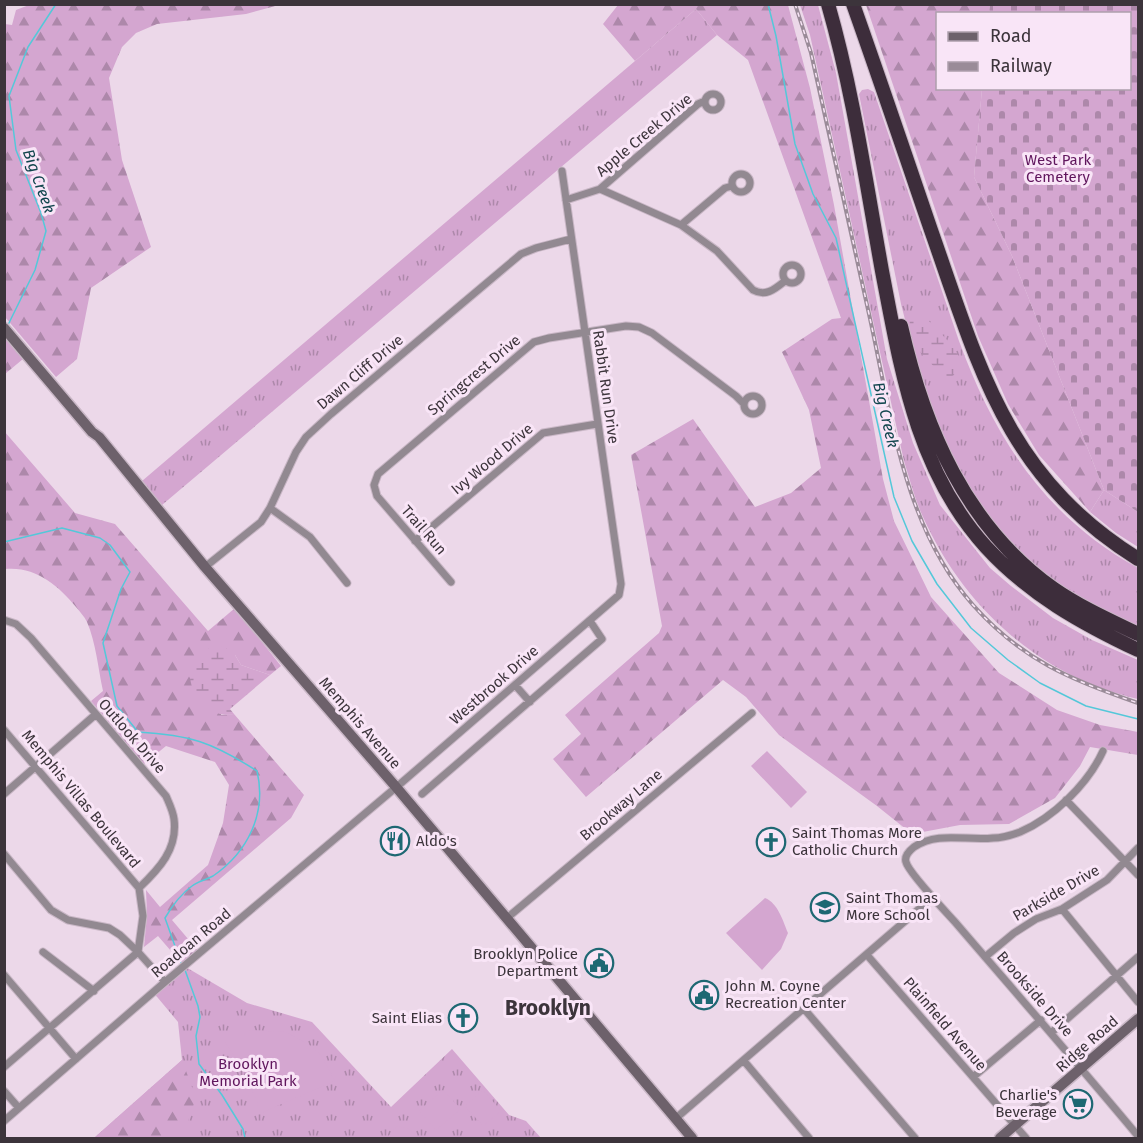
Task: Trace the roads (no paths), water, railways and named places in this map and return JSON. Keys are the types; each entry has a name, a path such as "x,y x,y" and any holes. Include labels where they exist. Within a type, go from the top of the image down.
{"highway":[{"path":"828,4 841,53 907,392 925,449 947,494 985,546 1031,590 1079,621 1138,650"},
{"path":"853,4 965,328 998,408 1019,444 1055,492 1098,531 1138,559"},
{"path":"868,196 925,411 941,452 964,494 992,532 1034,574 1079,604 1138,634"}],"main road":[{"name":"Memphis Avenue","path":"4,328 92,432 99,437 205,567 396,787 692,1138"},
{"name":"Ridge Road","path":"1000,1138 1138,1020"}],"street":[{"name":"Apple Creek Drive","path":"600,189 698,104 705,101"},
{"name":"Rabbit Run Drive","path":"562,171 621,584 619,596 610,604"},
{"path":"681,225 725,188 732,186"},
{"path":"566,200 600,189 681,225 717,251 753,290 759,293 772,291 785,280"},
{"name":"Dawn Cliff Drive","path":"205,567 261,522 296,452 306,437 331,414 521,254 571,239"},
{"name":"Springcrest Drive","path":"377,496 374,485 378,474 534,342 549,338 626,326 645,329 744,404"},
{"name":"Ivy Wood Drive","path":"416,541 543,433 597,424"},
{"name":"Trail Run","path":"377,496 451,582"},
{"path":"270,508 310,537 347,583"},
{"name":"Westbrook Drive","path":"396,787 610,604"},
{"name":"Outlook Drive","path":"4,620 16,624 31,638 166,796 174,818 174,840 168,856 159,869 139,888"},
{"path":"422,794 602,639 590,621"},
{"path":"515,685 530,702"},
{"name":"Brookway Lane","path":"507,918 752,712"},
{"path":"4,794 95,715"},
{"name":"Memphis Villas Boulevard","path":"4,730 139,888 143,916 138,952"},
{"path":"1103,751 1097,763 1066,801 1127,861 1138,875"},
{"name":"Roadoan Road","path":"4,1121 396,787"},
{"name":"Brookside Drive","path":"1066,801 1047,818 1018,833 994,838 934,838 924,841 906,856 906,864 1052,1032 1138,1136"},
{"name":"Parkside Drive","path":"985,957 1014,933 1036,919 1062,909 1107,880 1138,849"},
{"path":"4,854 51,910 68,920 109,928 138,952 165,982"},
{"path":"675,1119 805,1010 933,897"},
{"path":"1062,909 1138,1002"},
{"path":"43,952 94,991"},
{"path":"4,1067 138,952"},
{"name":"Plainfield Avenue","path":"867,955 1026,1138"},
{"path":"1052,1032 1138,957"},
{"path":"4,975 76,1059"},
{"path":"805,1010 915,1138"},
{"path":"973,1077 1041,1020"},
{"path":"744,1061 809,1138"},
{"path":"4,1091 20,1108"}],"waterway":[{"name":"Big Creek","path":"7,327 35,270 46,231 16,150 9,96 28,47 56,4"},
{"name":"Big Creek","path":"768,4 795,144 813,194 836,238 894,497 912,541 937,584 971,628 1008,660 1040,683 1086,706 1138,719"},
{"path":"4,542 62,528 100,538 110,545 130,572 121,589 103,643 117,706 138,732 172,735 200,742 227,753 257,771 259,787 257,816 245,843 236,855 213,876 194,884 184,893 165,918 181,963"},
{"path":"185,970 200,1017 196,1036 199,1064 222,1095 243,1129 245,1138"}],"railway":[{"path":"795,4 811,53 893,429 915,504 930,540 949,574 973,605 1010,640 1029,654 1069,676 1138,703"}],"place":[{"name":"Aldo's","path":"395,841"},
{"name":"Saint Thomas More Catholic Church","path":"771,842"},
{"name":"Saint Thomas More School","path":"825,907"},
{"name":"Brooklyn Police Department","path":"599,963"},
{"name":"John M. Coyne Recreation Center","path":"704,995"},
{"name":"Saint Elias","path":"463,1018"},
{"name":"Charlie's Beverage","path":"1078,1104"}],"district":[{"name":"Brooklyn","path":"548,1008"}],"park label":[{"name":"West Park Cemetery","path":"1058,168"},
{"name":"Brooklyn Memorial Park","path":"248,1072"}]}
